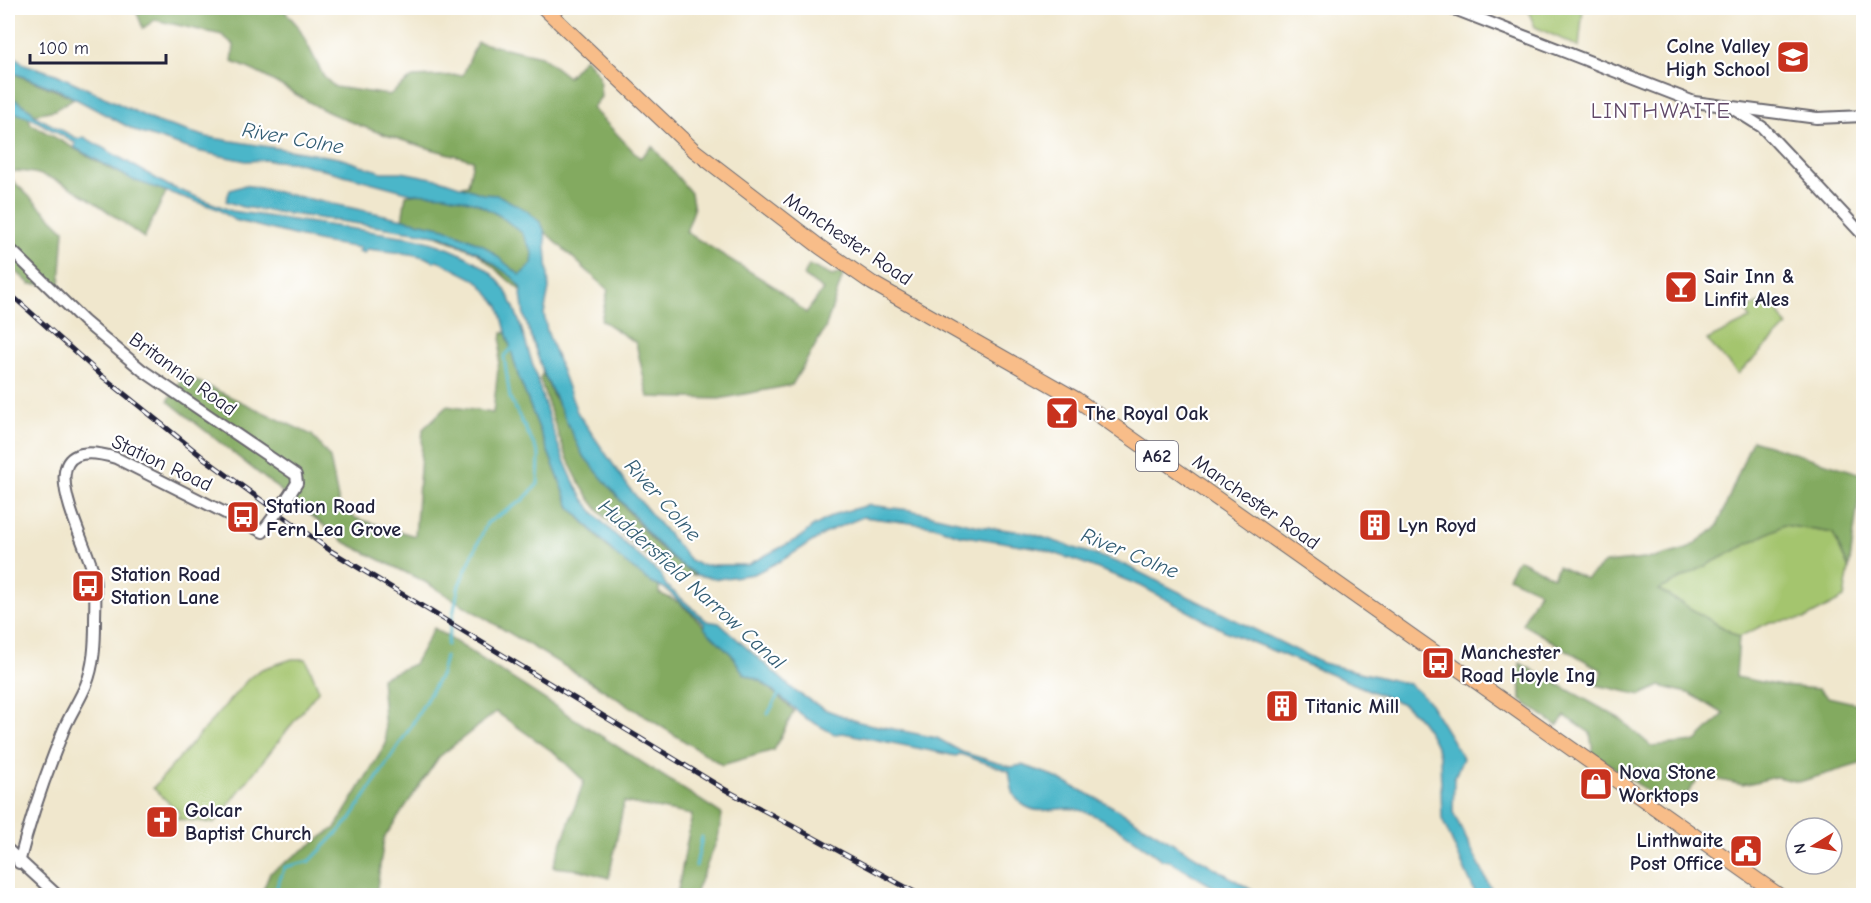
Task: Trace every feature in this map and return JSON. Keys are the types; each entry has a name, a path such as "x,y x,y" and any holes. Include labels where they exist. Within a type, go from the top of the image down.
{"main road":[{"name":"Manchester Road","path":"544,8 695,152 820,247 872,283 1076,399 1780,896"}],"street":[{"path":"1444,8 1520,34 1674,96 1730,107 1817,118 1863,116"},
{"path":"1730,107 1762,127 1863,236"},
{"name":"Britannia Road","path":"8,246 84,321 142,370 296,475 297,483 265,529"},
{"name":"Station Road","path":"19,863 43,784 63,730 86,684 94,661 94,571 62,480 67,464 78,454 95,452 116,458 265,529"},
{"path":"8,850 19,863 58,896"}],"green space":[{"path":"135,8 282,8 298,26 324,77 335,87 389,95 413,77 463,75 477,42 541,56 568,77 585,58 599,75 601,97 592,108 640,158 652,146 691,193 694,210 686,232 775,287 806,313 823,290 804,276 809,265 832,276 844,272 825,329 792,385 719,399 648,397 636,343 601,320 608,290 545,232 522,292 476,252 402,221 406,195 468,185 473,160 400,140 330,113 258,73 232,62 234,45 222,35 155,20 143,28"},
{"path":"1527,8 1583,8 1579,47 1535,27"},
{"path":"8,71 74,98 55,110 35,114 31,111 29,119 31,124 116,172 167,190 144,238 97,204 62,183 26,172 8,172"},
{"path":"8,176 64,230 60,285 30,284 8,264"},
{"path":"1770,298 1787,326 1738,374 1707,340 1750,319 1746,309"},
{"path":"502,333 508,333 518,375 570,507 606,546 659,587 659,593 678,602 692,614 732,655 744,674 761,681 794,711 774,750 722,765 599,687 425,582 346,543 168,401 184,375 312,435 330,458 339,504 355,518 415,536 423,429 447,406 493,413"},
{"path":"543,372 552,394 581,441 635,520 676,561 697,575 671,572 658,565 613,526 592,502 567,458 540,379"},
{"path":"1752,440 1862,474 1849,569 1833,533 1784,525 1659,590 1739,637 1736,677 1782,686 1818,689 1828,697 1854,703 1863,701 1863,763 1799,782 1776,777 1743,785 1701,776 1682,800 1656,797 1593,753 1590,733 1565,716 1557,726 1521,700 1520,663 1619,718 1651,746 1695,742 1724,714 1691,694 1660,686 1641,695 1596,685 1603,671 1522,624 1539,591 1508,577 1518,559 1553,577 1558,566 1586,579 1605,563 1654,558 1687,549 1717,527"},
{"path":"1784,525 1833,533 1849,569 1844,598 1805,619 1770,622 1739,637 1658,590"},
{"path":"434,628 722,814 718,838 696,891 697,895 677,895 692,815 624,802 609,878 581,870 553,867 584,781 556,754 496,712 439,757 384,838 376,895 261,895 270,873 335,828 386,744 381,678 414,664"},
{"path":"292,659 306,659 319,690 214,823 177,819 180,813 153,788 249,678 262,669"}],"water":[{"path":"8,51 24,64 56,74 157,122 207,137 339,158 382,172 402,172 442,180 483,194 498,195 526,210 541,223 545,232 549,289 544,314 547,331 577,412 630,489 690,560 700,565 747,565 801,537 812,527 838,513 869,505 910,510 979,526 1030,533 1125,565 1322,663 1409,684 1427,699 1463,758 1454,779 1453,812 1494,895 1476,895 1442,819 1440,757 1421,721 1403,704 1227,632 1141,586 1083,563 1039,548 959,535 934,526 863,517 831,530 784,559 754,574 718,579 697,575 676,561 653,539 582,454 543,372 524,316 520,286 512,277 477,252 442,236 242,207 226,201 230,190 245,185 445,228 483,245 520,275 532,264 533,254 522,233 500,216 476,203 446,195 411,193 299,163 246,161 197,151 138,132 59,90 8,71"},
{"path":"8,95 31,110 35,116 78,139 84,137 169,186 232,211 415,238 448,248 478,263 496,278 512,303 553,432 580,493 611,531 661,575 666,585 707,621 719,623 796,692 824,709 859,722 937,738 962,752 1011,767 1022,765 1048,774 1106,803 1260,895 1227,895 1170,861 1162,860 1121,830 1086,812 1069,808 1043,811 1031,809 1014,795 1009,771 960,754 956,756 843,733 834,734 807,719 761,681 744,674 732,655 704,628 704,623 664,588 653,584 618,557 570,507 518,375 499,306 478,281 437,260 434,262 422,256 367,249 364,253 358,251 361,248 321,242 234,220 218,209 133,180 75,148 75,143 33,119 8,110"}],"waterway":[{"path":"447,645 459,585 487,523 523,500 538,484 539,455 510,398 504,356 514,346"},
{"path":"277,896 277,886 285,867 310,861 349,821 410,728 441,674 445,657"},
{"path":"768,714 780,692"},
{"path":"696,866 702,837"}],"railway":[{"path":"8,292 102,376 205,459 331,551 724,789 922,896"}],"place":[{"name":"Colne Valley High School","path":"1793,57"},
{"name":"Sair Inn & Linfit Ales","path":"1681,287"},
{"name":"The Royal Oak","path":"1062,413"},
{"name":"Station Road Fern Lea Grove","path":"243,517"},
{"name":"Lyn Royd","path":"1375,525"},
{"name":"Station Road Station Lane","path":"88,586"},
{"name":"Manchester Road Hoyle Ing","path":"1438,663"},
{"name":"Titanic Mill","path":"1282,706"},
{"name":"Nova Stone Worktops","path":"1596,784"},
{"name":"Golcar Baptist Church","path":"162,822"},
{"name":"Linthwaite Post Office","path":"1746,851"}],"district":[{"name":"LINTHWAITE","path":"1661,111"}],"water label":[{"name":"River Colne","path":"293,138"},
{"name":"River Colne","path":"663,500"},
{"name":"River Colne","path":"1130,553"},
{"name":"Huddersfield Narrow Canal","path":"692,584"}]}
